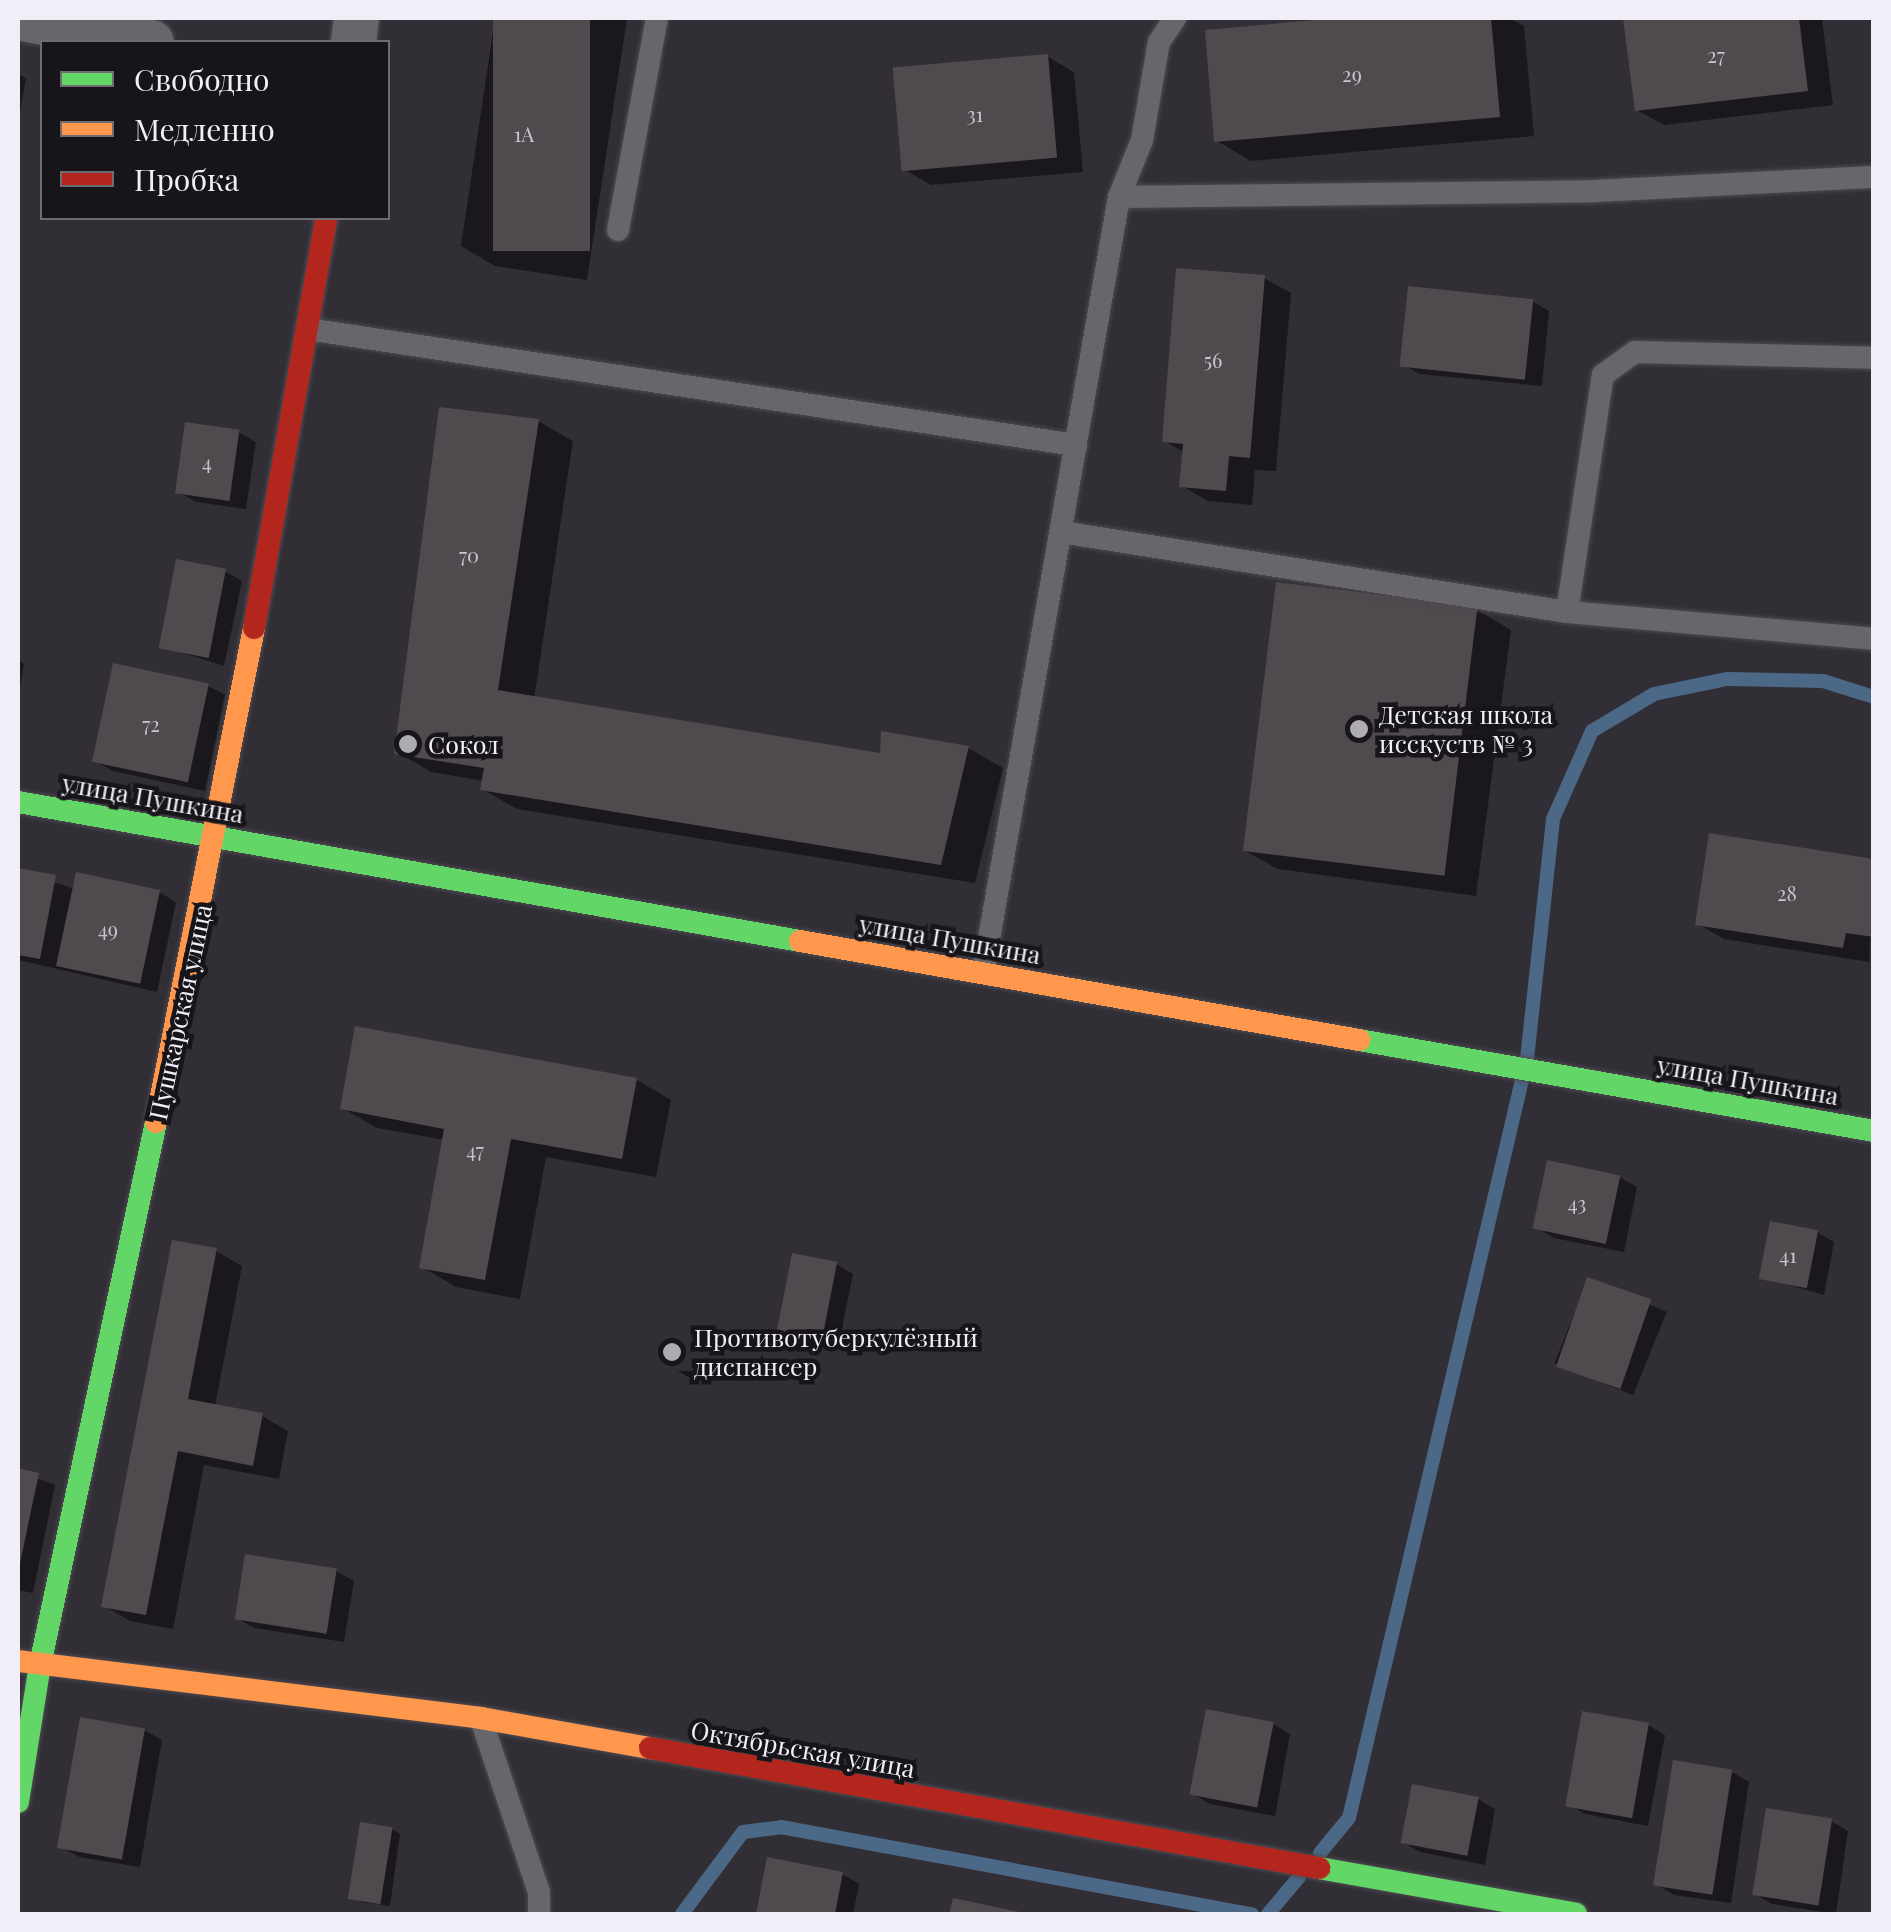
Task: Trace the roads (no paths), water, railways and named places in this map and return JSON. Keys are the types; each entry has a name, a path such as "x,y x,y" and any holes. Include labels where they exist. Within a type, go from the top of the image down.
{"street":[{"path":"23,18 140,40"},
{"name":"Пушкарская улица","path":"18,1802 29,1663 217,837 326,220"},
{"name":"улица Пушкина","path":"18,802 1874,1131"},
{"name":"Октябрьская улица","path":"29,1663 481,1718 1576,1914"}],"lane":[{"path":"618,230 657,18"},
{"path":"983,973 1119,196 1142,140 1159,42 1174,18"},
{"path":"1119,196 1595,191 1874,178"},
{"path":"306,329 1076,444"},
{"path":"1567,612 1602,375 1634,352 1874,358"},
{"path":"1060,532 1567,612 1874,639"},
{"path":"481,1718 538,1892 539,1914"}],"waterway":[{"path":"1527,1059 1553,819 1592,731 1654,694 1727,679 1823,681 1874,697"},
{"path":"1320,1853 1349,1818 1522,1080"},
{"path":"682,1914 743,1832 781,1827 1252,1914"},
{"path":"1268,1914 1299,1877"}],"place":[{"name":"Детская школа исскуств № 3","path":"1359,729"},
{"name":"Сокол","path":"408,744"},
{"name":"Противотуберкулёзный диспансер","path":"672,1352"}]}
